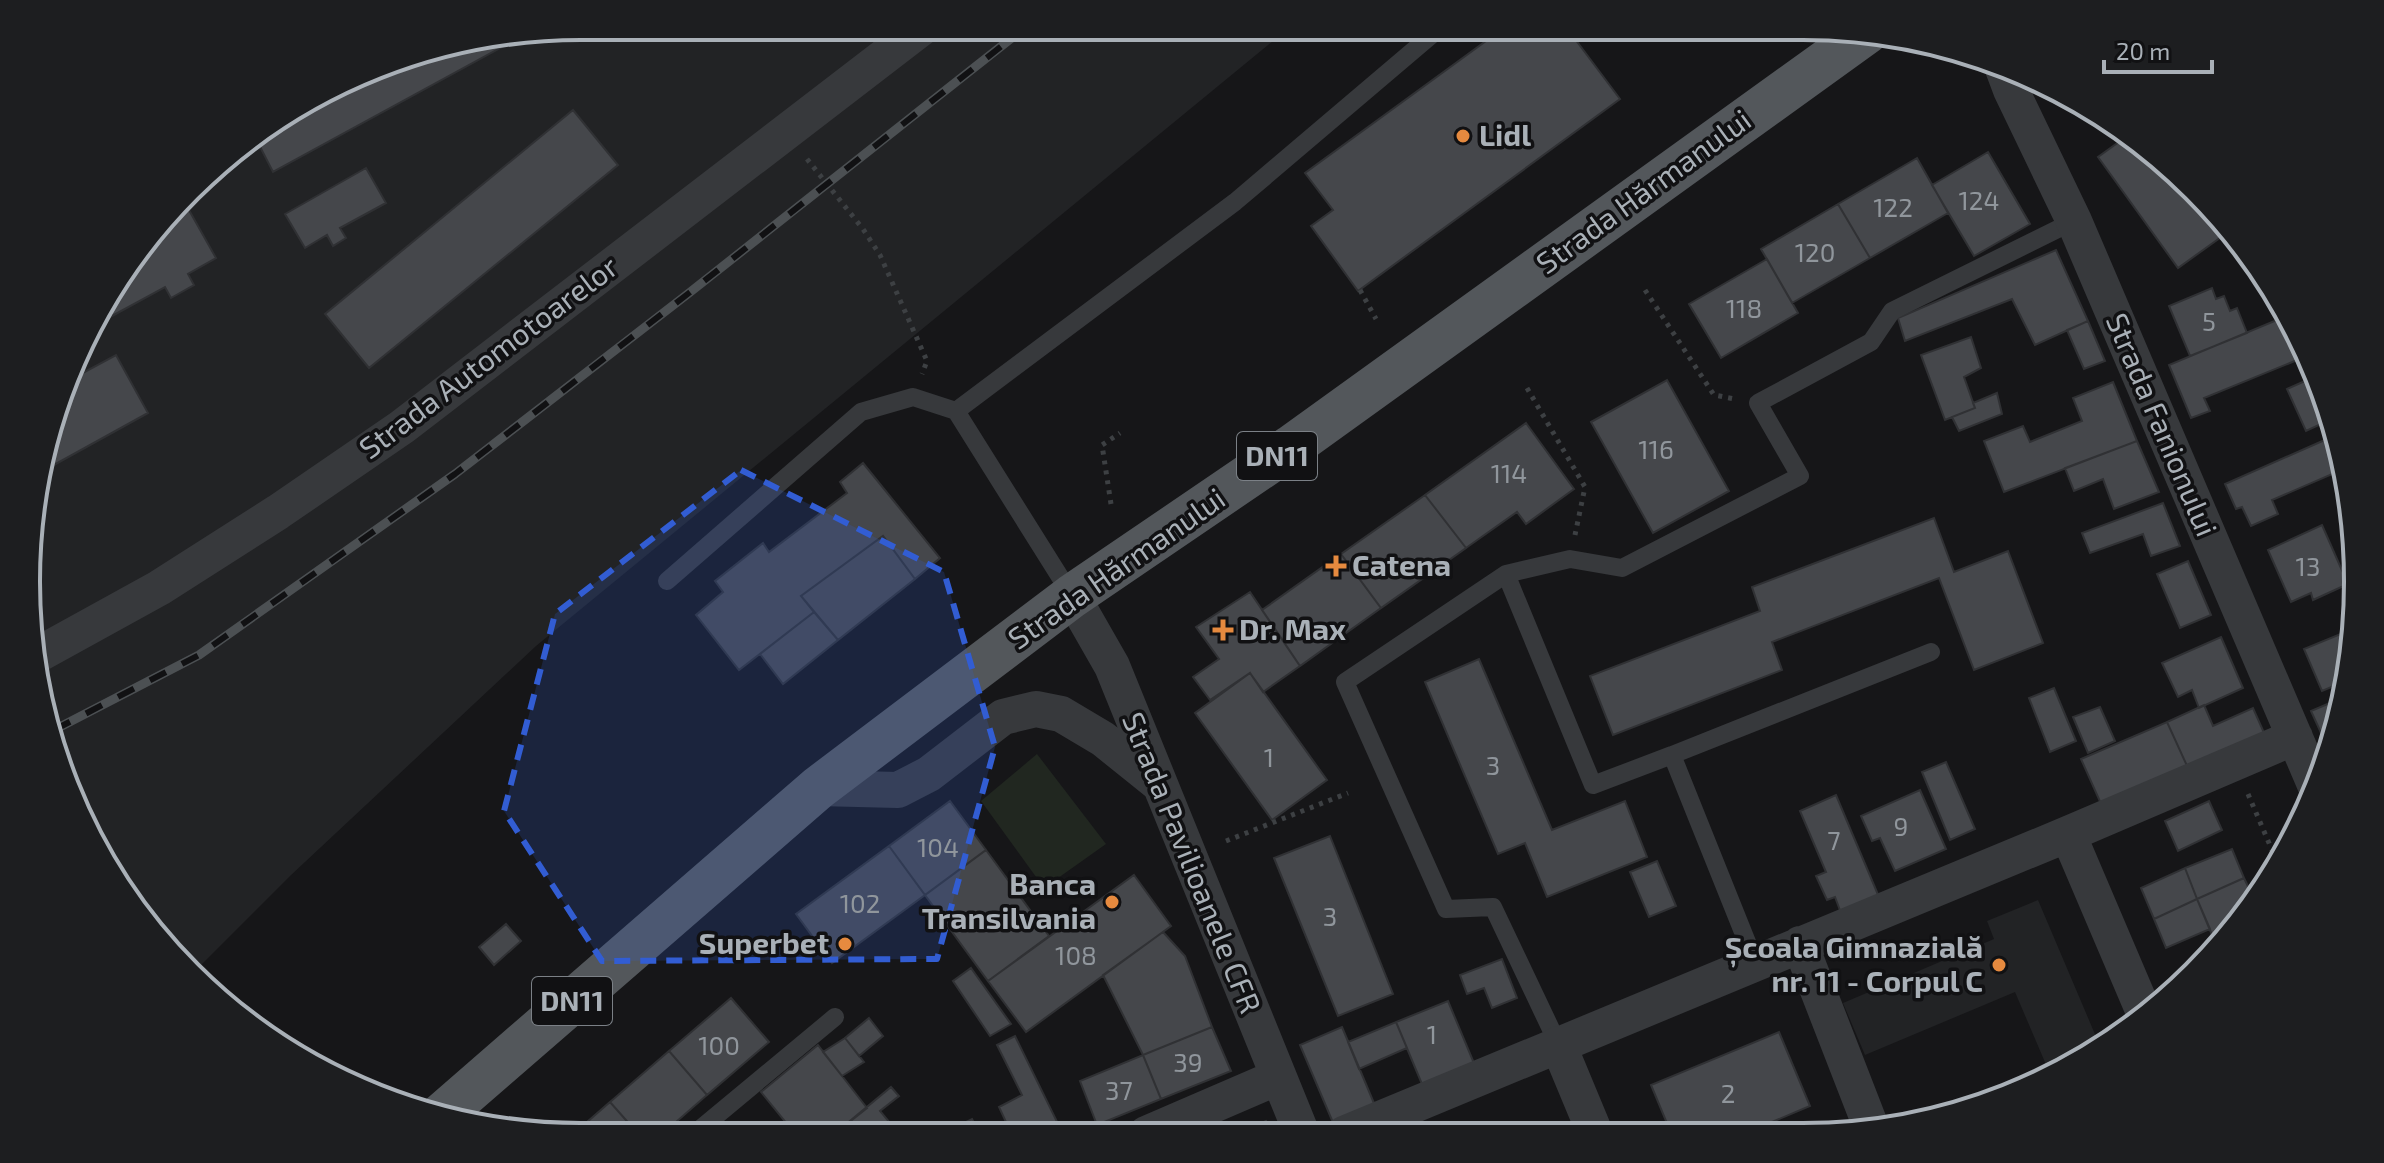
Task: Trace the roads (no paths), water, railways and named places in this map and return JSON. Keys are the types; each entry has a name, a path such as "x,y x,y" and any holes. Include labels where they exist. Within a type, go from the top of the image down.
{"main road":[{"name":"Strada Hărmanului","path":"450,1107 818,788 1072,596 1291,447 1852,43"}],"street":[{"name":"Strada Automotoarelor","path":"45,651 159,588 402,427 906,40"},
{"name":"Strada Fanionului","path":"2018,85 2309,771"},
{"name":"Strada Pavilioanele CFR","path":"1072,596 1112,666 1297,1123"},
{"path":"818,788 898,790 929,774 1003,717 1036,709 1061,714 1103,739 1160,785"},
{"path":"1370,1123 2295,737"},
{"path":"2068,834 2141,1004"},
{"path":"1800,944 1868,1119"},
{"path":"1558,1044 1591,1123"},
{"path":"1171,1123 1278,1077"}],"lane":[{"path":"956,411 1235,202 1426,40"},
{"path":"1558,1044 1493,907 1446,909 1345,682 1506,574 1570,559 1622,568 1800,476 1758,403 1871,342 1892,311 2074,221"},
{"path":"667,581 861,412 913,397 956,411 1072,596"},
{"path":"1506,574 1593,785 1931,652"},
{"path":"1672,755 1755,962"},
{"path":"707,1123 835,1017"}],"railway":[{"path":"60,727 199,655 455,474 1009,40"}],"place":[{"name":"Lidl","path":"1463,136"},
{"name":"Catena","path":"1336,566"},
{"name":"Dr. Max","path":"1223,630"},
{"name":"Banca Transilvania","path":"1112,902"},
{"name":"Superbet","path":"845,944"},
{"name":"Școala Gimnazială nr. 11 - Corpul C","path":"1999,965"}]}
